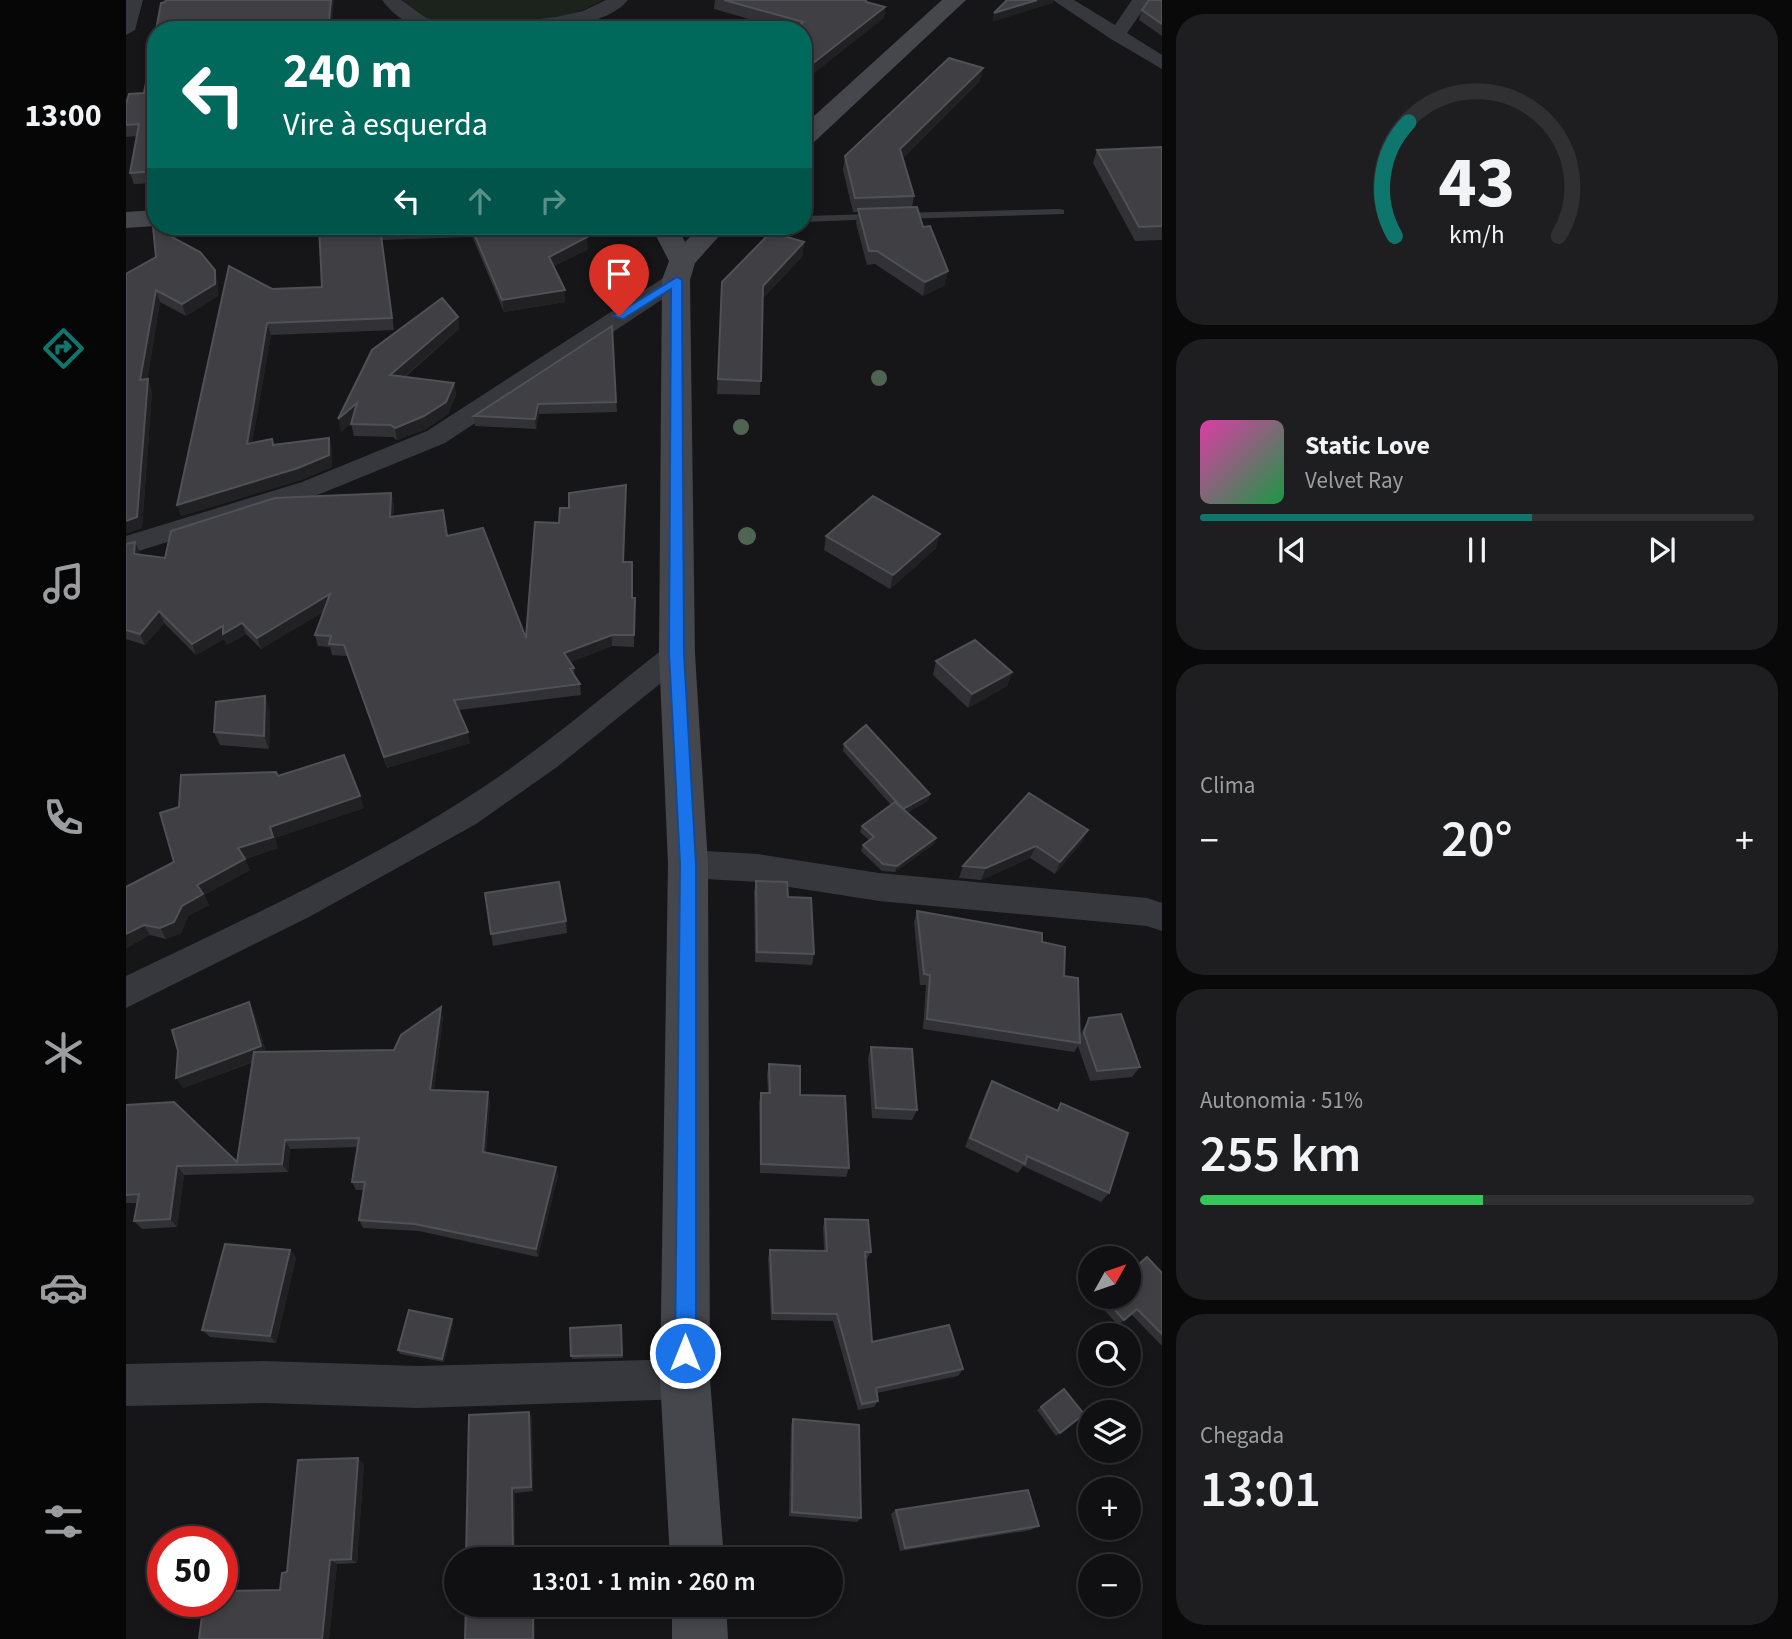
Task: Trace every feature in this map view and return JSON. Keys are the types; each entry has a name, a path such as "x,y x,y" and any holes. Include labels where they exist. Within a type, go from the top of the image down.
{"main road":[{"path":"812,131 955,0"},
{"path":"126,220 147,219"},
{"path":"667,235 679,271 677,653 688,864 685,1380 696,1547"},
{"path":"679,271 708,235"},
{"path":"699,1617 699,1639"}],"street":[{"path":"391,0 416,21"},
{"path":"555,21 587,15 619,0"},
{"path":"1062,0 1160,61"},
{"path":"1117,35 1141,0"},
{"path":"126,30 131,4"},
{"path":"126,546 311,488 436,436 679,271"},
{"path":"126,993 240,937 467,814 534,766 677,653"},
{"path":"688,864 758,869 879,887 1077,904 1162,916"},
{"path":"126,1385 264,1382 418,1387 685,1380"}],"lane":[{"path":"812,219 1060,212"}],"shaded area":[{"path":"402,0 603,0 577,12 537,21 436,21 414,12"}],"building":[{"path":"331,0 329,21 158,21 161,3"},
{"path":"724,0 866,0 885,7 812,64 812,21 799,21"},
{"path":"1007,0 1037,0 994,13"},
{"path":"1149,0 1162,0 1162,24 1142,10"},
{"path":"949,58 983,68 900,149 914,196 855,198 845,156"},
{"path":"147,78 147,172 130,173 139,124 126,125 126,104 129,94 144,93"},
{"path":"1162,147 1162,226 1139,227 1097,150"},
{"path":"917,207 923,227 930,226 948,271 925,282 877,251 869,251 858,209"},
{"path":"154,235 168,235 200,252 215,270 215,284 182,304 156,290 140,380 148,379 137,517 126,521 126,274 156,257"},
{"path":"319,235 381,235 392,318 267,323 247,444 272,439 273,445 329,438 329,455 298,468 177,505 229,266 272,289 322,287"},
{"path":"475,235 587,237 549,257 565,290 502,300"},
{"path":"768,235 781,235 804,242 763,286 761,381 718,379 722,282"},
{"path":"442,298 458,317 390,375 454,383 446,402 424,416 395,428 391,425 351,424 357,403 338,419 372,350"},
{"path":"612,326 616,402 538,404 535,419 474,416"},
{"path":"626,485 623,562 632,562 634,635 612,635 564,653 580,684 454,700 468,732 384,757 344,645 329,644 331,636 315,635 330,594 257,638 242,623 223,634 223,626 192,644 159,611 140,634 126,630 126,544 135,542 134,554 165,558 171,531 275,498 391,493 390,517 443,510 447,536 483,528 526,638 535,522 559,523 560,508 569,508 569,493"},
{"path":"873,496 940,534 893,575 826,536"},
{"path":"975,640 1012,672 972,694 936,661"},
{"path":"265,696 264,736 214,732 216,702"},
{"path":"866,725 930,794 903,809 844,744"},
{"path":"344,755 360,796 270,827 273,837 238,848 245,859 197,885 203,894 182,906 174,922 160,928 144,925 126,934 126,887 174,862 160,813 179,807 181,775 276,772 278,776"},
{"path":"1029,793 1088,830 1060,862 1036,846 986,868 963,866"},
{"path":"895,802 936,838 897,866 883,864 863,845 874,837 862,826"},
{"path":"756,881 787,882 788,897 811,898 814,954 757,952"},
{"path":"559,882 566,921 491,934 485,893"},
{"path":"917,911 1042,933 1042,942 1065,947 1064,976 1078,978 1080,1043 927,1019 930,975 924,974"},
{"path":"249,1002 261,1046 176,1078 178,1051 172,1030"},
{"path":"441,1007 430,1090 488,1092 483,1152 556,1167 536,1249 415,1224 359,1220 365,1182 352,1182 359,1138 285,1140 282,1164 177,1166 170,1219 134,1221 139,1194 126,1195 126,1105 174,1102 237,1162 254,1052 394,1050 401,1035"},
{"path":"1121,1014 1140,1067 1097,1071 1084,1033 1089,1018"},
{"path":"871,1047 912,1049 917,1110 876,1108"},
{"path":"769,1064 800,1066 800,1095 845,1096 849,1168 761,1164 761,1093 770,1093"},
{"path":"992,1081 1058,1111 1061,1103 1128,1133 1109,1193 1027,1156 1025,1164 970,1138"},
{"path":"825,1219 868,1220 871,1252 865,1252 872,1342 949,1325 963,1369 876,1388 878,1401 862,1404 837,1314 773,1313 770,1250 827,1251"},
{"path":"225,1244 290,1250 270,1336 202,1330"},
{"path":"1147,1257 1162,1273 1162,1334 1137,1309 1141,1309 1141,1262"},
{"path":"1114,1309 1137,1309 1124,1320"},
{"path":"409,1310 452,1319 442,1359 398,1350"},
{"path":"621,1325 622,1355 571,1356 570,1328"},
{"path":"1064,1389 1078,1406 1078,1419 1060,1433 1041,1407"},
{"path":"529,1412 531,1487 512,1488 513,1547 466,1547 469,1415"},
{"path":"793,1419 859,1425 861,1518 792,1512"},
{"path":"358,1458 351,1559 330,1560 322,1639 199,1639 202,1617 238,1617 238,1591 280,1590 282,1573 287,1572 298,1460"},
{"path":"1028,1490 1039,1526 905,1548 896,1510"},
{"path":"466,1617 533,1617 533,1639 465,1639"}],"route":[{"path":"619,316 677,280 677,653 688,864 685,1353"}]}
